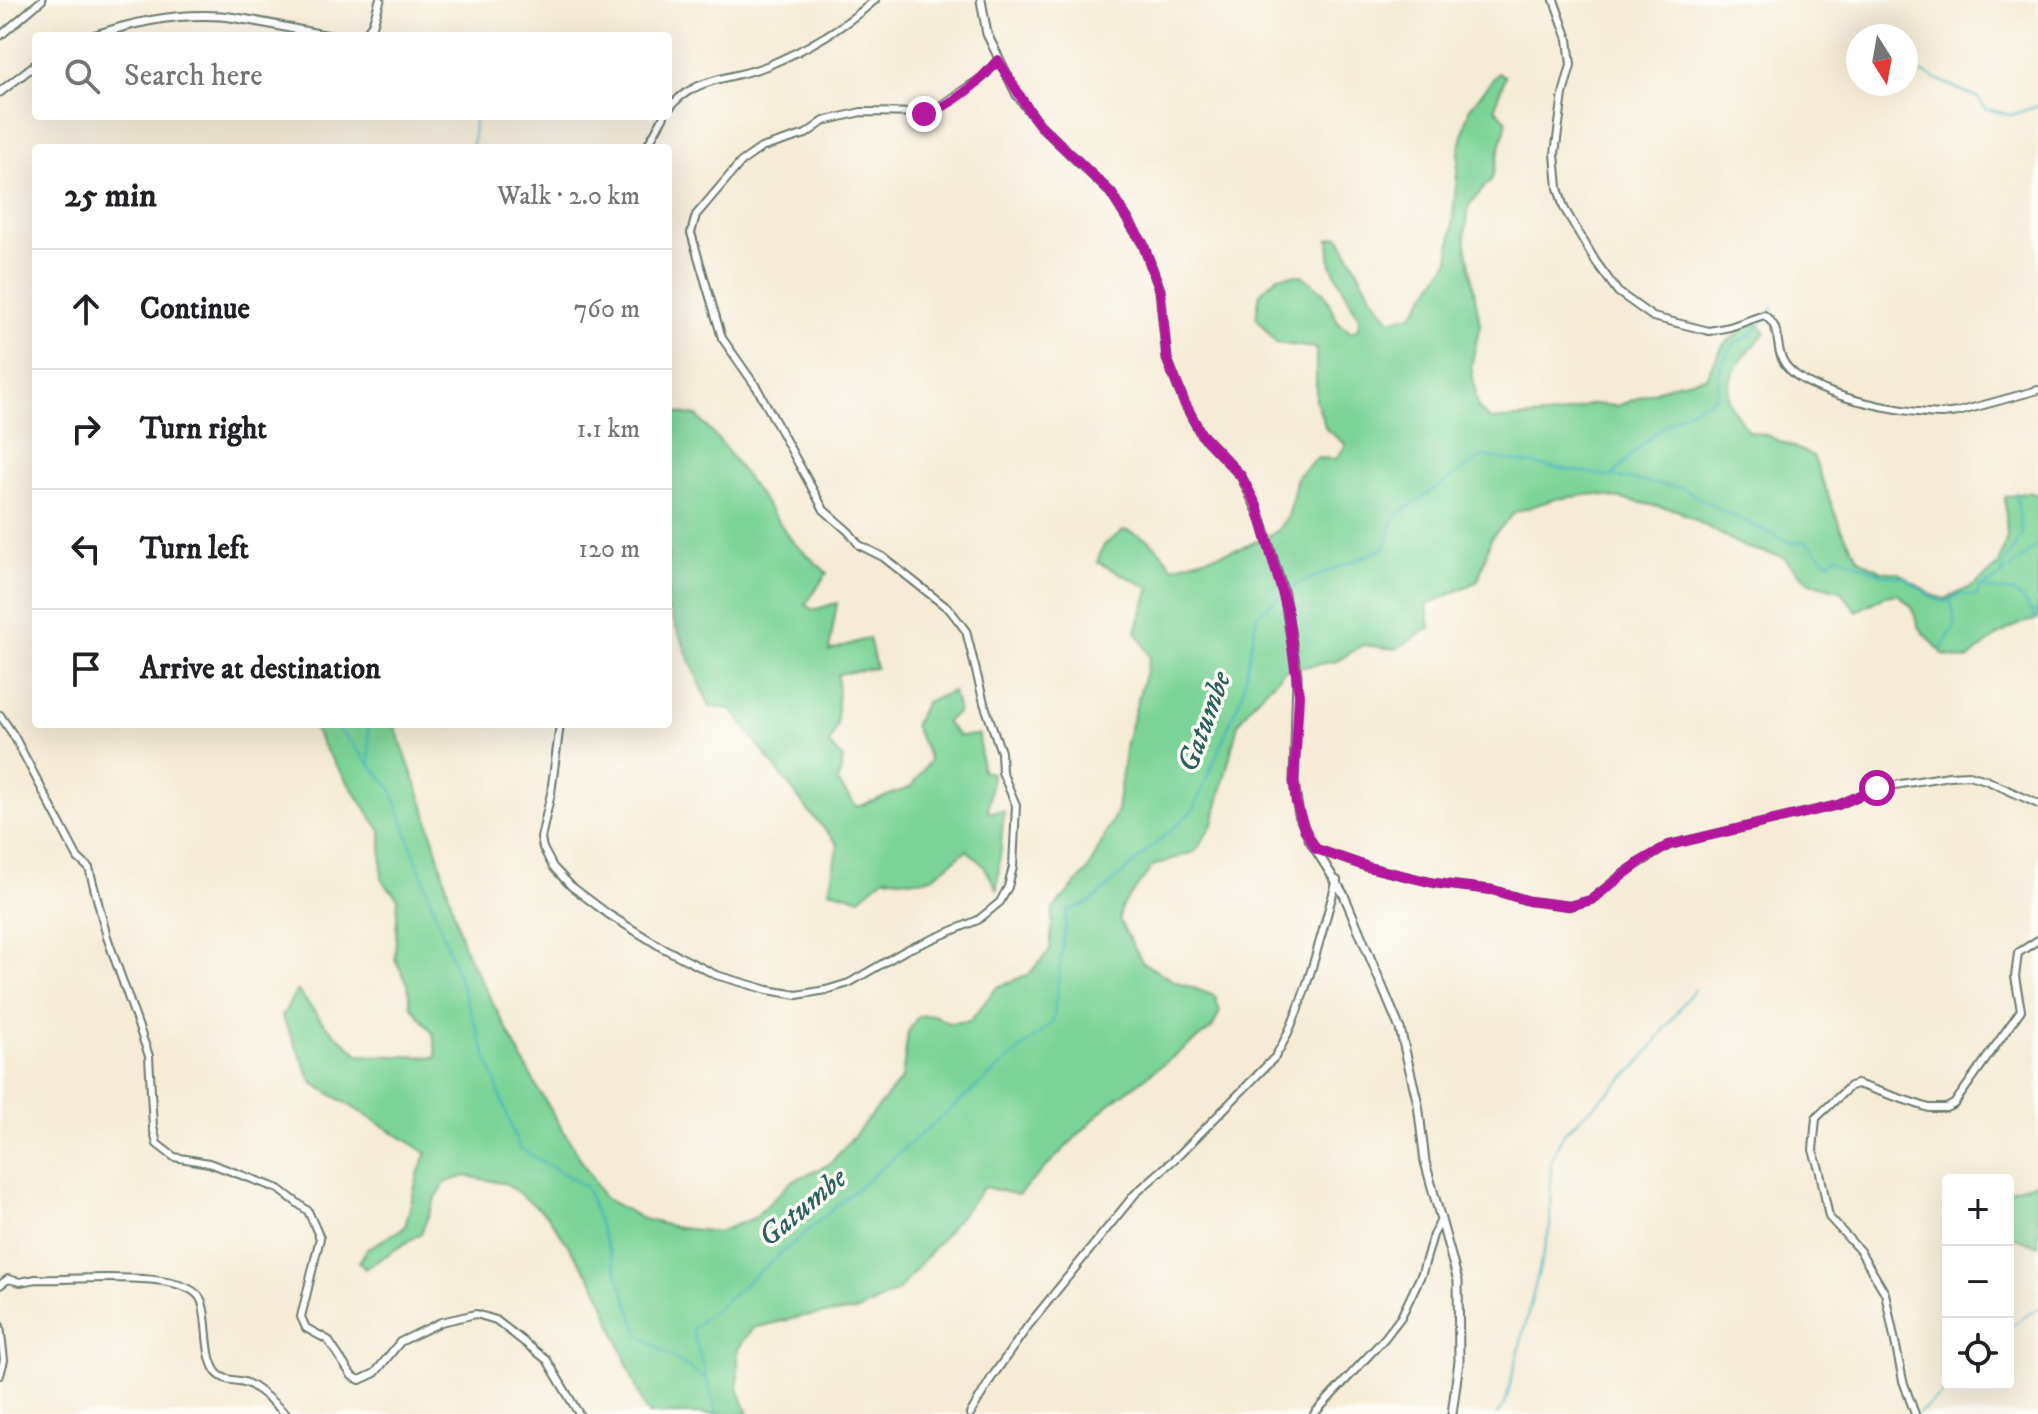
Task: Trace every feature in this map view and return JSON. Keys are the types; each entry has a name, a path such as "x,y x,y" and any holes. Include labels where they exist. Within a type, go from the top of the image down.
{"main road":[{"path":"369,32 380,0"},
{"path":"981,0 987,34 998,60 1028,109 1040,125 1111,193 1143,244 1160,290 1167,359 1179,391 1195,426 1241,476 1257,506 1287,609 1299,695 1294,782 1296,802 1304,828 1337,880 1405,1044 1418,1104 1425,1162 1459,1291 1459,1361 1452,1414"},
{"path":"108,32 152,20 197,16 241,19 310,32"},
{"path":"0,92 32,67"}],"street":[{"path":"0,36 42,0"},
{"path":"672,105 692,88 766,67 811,45 875,0"},
{"path":"1554,0 1568,39 1571,65 1563,94 1555,154 1564,208 1608,279 1638,308 1653,317 1709,331 1764,315 1773,322 1782,357 1790,369 1810,384 1846,398 1942,414 2038,390"},
{"path":"559,728 541,838 553,867 571,886 608,914 661,947 716,975 797,995 826,990 849,983 906,950 964,927 1000,902 1013,867 1016,805 1004,780 1001,752 984,703 966,631 950,610 883,557 859,545 824,510 757,388 722,338 691,233 696,215 741,162 761,148 806,134 824,121 861,112 930,113 983,77 998,60"},
{"path":"648,144 662,120"},
{"path":"0,715 78,858 89,868 107,937 149,1056 153,1127 157,1144 174,1157 209,1163 279,1189 311,1215 320,1238 301,1313 306,1328 328,1340 352,1376 360,1380 375,1373 400,1342 441,1322 476,1314 496,1320 547,1360 579,1414"},
{"path":"1316,849 1368,867 1434,883 1493,890 1529,901 1569,906 1591,900 1641,861 1669,845 1838,805 1877,788 1969,775 2038,804"},
{"path":"970,1414 1028,1326 1135,1194 1179,1155 1275,1057 1299,1003 1337,880"},
{"path":"1915,1414 1903,1381 1885,1293 1860,1251 1829,1217 1813,1150 1813,1128 1816,1118 1850,1086 1857,1084 1929,1108 1946,1108 1954,1104 2016,1020 2021,1010 2015,977 2018,953 2038,940"},
{"path":"1314,1414 1401,1317 1422,1273 1440,1222"},
{"path":"0,1285 8,1279 20,1282 36,1279 153,1279 188,1288 202,1302 211,1357 217,1373 223,1378 251,1385 286,1414"},
{"path":"0,1326 4,1360 0,1375"}],"green space":[{"path":"1498,73 1505,76 1495,108 1507,121 1492,179 1469,205 1465,238 1480,325 1471,366 1478,408 1490,420 1558,415 1591,404 1617,406 1677,383 1706,377 1724,344 1756,322 1766,332 1733,374 1729,383 1730,404 1748,431 1766,435 1813,456 1841,529 1859,559 1881,571 1899,573 1932,595 1945,599 1975,585 1999,565 2007,536 2005,497 2029,492 2038,495 2038,620 2009,629 1967,660 1944,655 1918,626 1912,607 1898,594 1885,596 1857,611 1840,590 1809,582 1783,557 1744,547 1677,510 1595,494 1555,499 1515,512 1491,538 1478,581 1427,605 1430,628 1396,649 1363,645 1337,661 1285,670 1252,704 1238,724 1213,823 1196,851 1153,866 1121,908 1119,920 1142,962 1174,981 1215,996 1220,1012 1212,1028 1108,1105 1018,1195 984,1187 898,1291 858,1311 804,1316 753,1328 738,1349 738,1388 748,1414 650,1414 645,1410 598,1289 548,1216 507,1184 466,1176 446,1182 421,1233 365,1269 359,1262 367,1249 405,1227 419,1171 427,1153 313,1083 282,1016 297,990 326,1026 360,1055 437,1057 433,1033 411,1006 408,984 395,959 398,898 382,880 381,831 313,728 395,728 425,809 464,948 537,1087 604,1198 643,1219 679,1228 718,1232 754,1218 792,1181 830,1164 902,1079 908,1032 918,1016 934,1015 948,1023 970,1021 997,987 1029,974 1050,950 1053,909 1087,872 1117,811 1126,742 1150,657 1136,631 1150,588 1097,562 1104,545 1124,530 1133,532 1152,543 1173,567 1244,547 1276,532 1289,514 1297,476 1317,458 1336,459 1346,445 1326,429 1316,400 1316,348 1276,343 1256,317 1260,293 1278,276 1302,275 1324,293 1339,324 1351,332 1358,329 1359,318 1331,265 1329,239 1339,236 1372,296 1390,320 1412,315 1449,261 1459,152 1469,109"},
{"path":"672,406 675,412 697,416 723,445 794,543 827,573 806,604 813,610 837,603 829,651 869,638 876,668 838,674 837,726 829,744 843,759 838,783 857,807 911,787 930,760 914,725 926,702 953,691 958,712 945,722 959,736 979,735 982,771 992,773 988,812 1004,811 997,889 984,866 967,850 930,877 913,880 885,877 860,898 829,890 838,844 810,813 731,709 710,707 672,617"},
{"path":"2038,1182 2038,1246 2014,1238 2014,1188"}],"waterway":[{"path":"1918,71 1978,98 1986,109 2011,115 2038,106"},
{"path":"473,144 474,120"},
{"path":"1610,478 1662,428 1716,396 1721,364 1736,342 1750,336 1774,307"},
{"name":"Gatumbe","path":"1286,592 1298,584 1385,548 1395,516 1483,456 1682,488 1791,543 1806,542 1829,563 1838,555 1883,575 1904,577 1933,598 1944,602 1961,594 1977,596 1979,588 1996,580 2038,545"},
{"path":"2002,573 2022,534 2016,492"},
{"path":"1982,587 2014,593 2032,612 2038,610"},
{"name":"Gatumbe","path":"717,1414 692,1329 1053,1022 1067,911 1091,902 1194,809 1242,694 1257,615 1281,596"},
{"path":"1941,649 1956,624 1950,599"},
{"path":"2032,612 2038,619"},
{"path":"338,728 391,788 519,1148 586,1187 640,1336 706,1379"},
{"path":"368,728 370,763"},
{"path":"1497,1414 1505,1405 1550,1227 1551,1160 1563,1134 1640,1063 1694,989"},
{"path":"2014,1324 2038,1308"},
{"path":"1919,1413 1948,1390"}],"route":[{"path":"924,114 937,109 983,77 998,60 1017,95 1040,125 1111,193 1143,244 1160,290 1170,370 1195,426 1241,476 1248,488 1257,506 1284,594 1299,695 1295,743 1296,802 1304,828 1316,849 1356,864 1434,883 1493,890 1529,901 1569,906 1591,900 1641,861 1669,845 1838,805 1877,788"}]}
